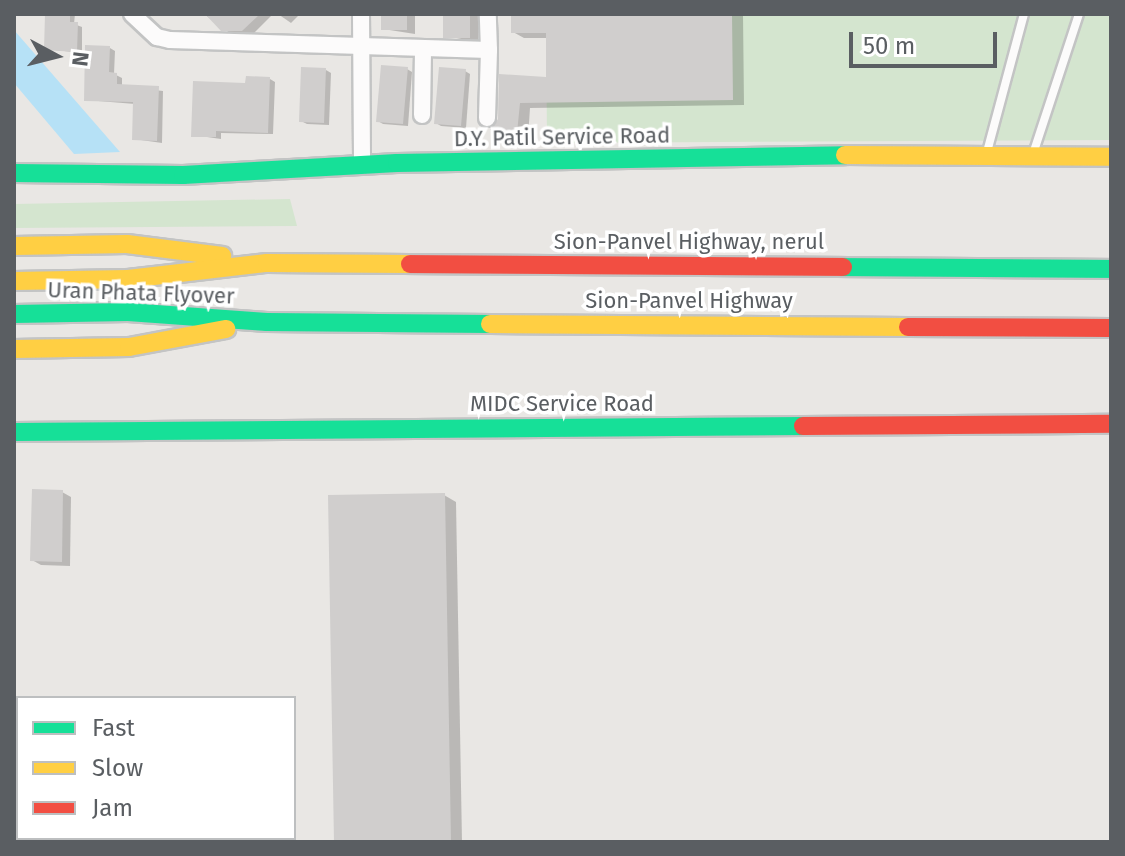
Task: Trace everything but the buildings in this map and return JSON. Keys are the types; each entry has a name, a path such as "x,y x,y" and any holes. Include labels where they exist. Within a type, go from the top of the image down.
{"main road":[{"name":"D.Y. Patil Service Road","path":"14,173 183,175 362,164 987,153 1111,157"},
{"path":"14,246 127,244 267,263"},
{"name":"Sion-Panvel Highway, nerul","path":"267,263 1111,269"},
{"name":"Uran Phata Flyover","path":"14,281 128,279 267,263"},
{"name":"Uran Phata Flyover","path":"14,314 128,312 267,322"},
{"path":"14,349 129,347 267,322"},
{"name":"Sion-Panvel Highway","path":"267,322 1111,328"},
{"name":"MIDC Service Road","path":"14,432 1111,424"}],"street":[{"path":"132,14 157,37 170,40 489,50"},
{"path":"361,14 362,164"},
{"path":"487,118 488,14"},
{"path":"422,115 423,49"}],"lane":[{"path":"987,153 1024,14"},
{"path":"1033,154 1079,14"}],"green space":[{"path":"546,14 1111,14 1111,140 547,143"},
{"path":"290,199 297,226 14,228 14,204"}],"water":[{"path":"14,30 120,152 74,154 14,83"}],"traffic: fast":[{"path":"14,173 183,175 397,163 845,155"},
{"path":"843,267 1111,269"},
{"path":"14,314 128,312 267,322 490,324"},
{"path":"14,432 803,426"}],"traffic: slow":[{"path":"845,155 1111,157"},
{"path":"14,246 127,244 222,256"},
{"path":"14,281 128,279 267,263 410,264"},
{"path":"490,324 908,327"},
{"path":"14,349 129,347 226,329"}],"traffic: jam":[{"path":"410,264 843,267"},
{"path":"908,327 1111,328"},
{"path":"803,426 1111,424"}]}
